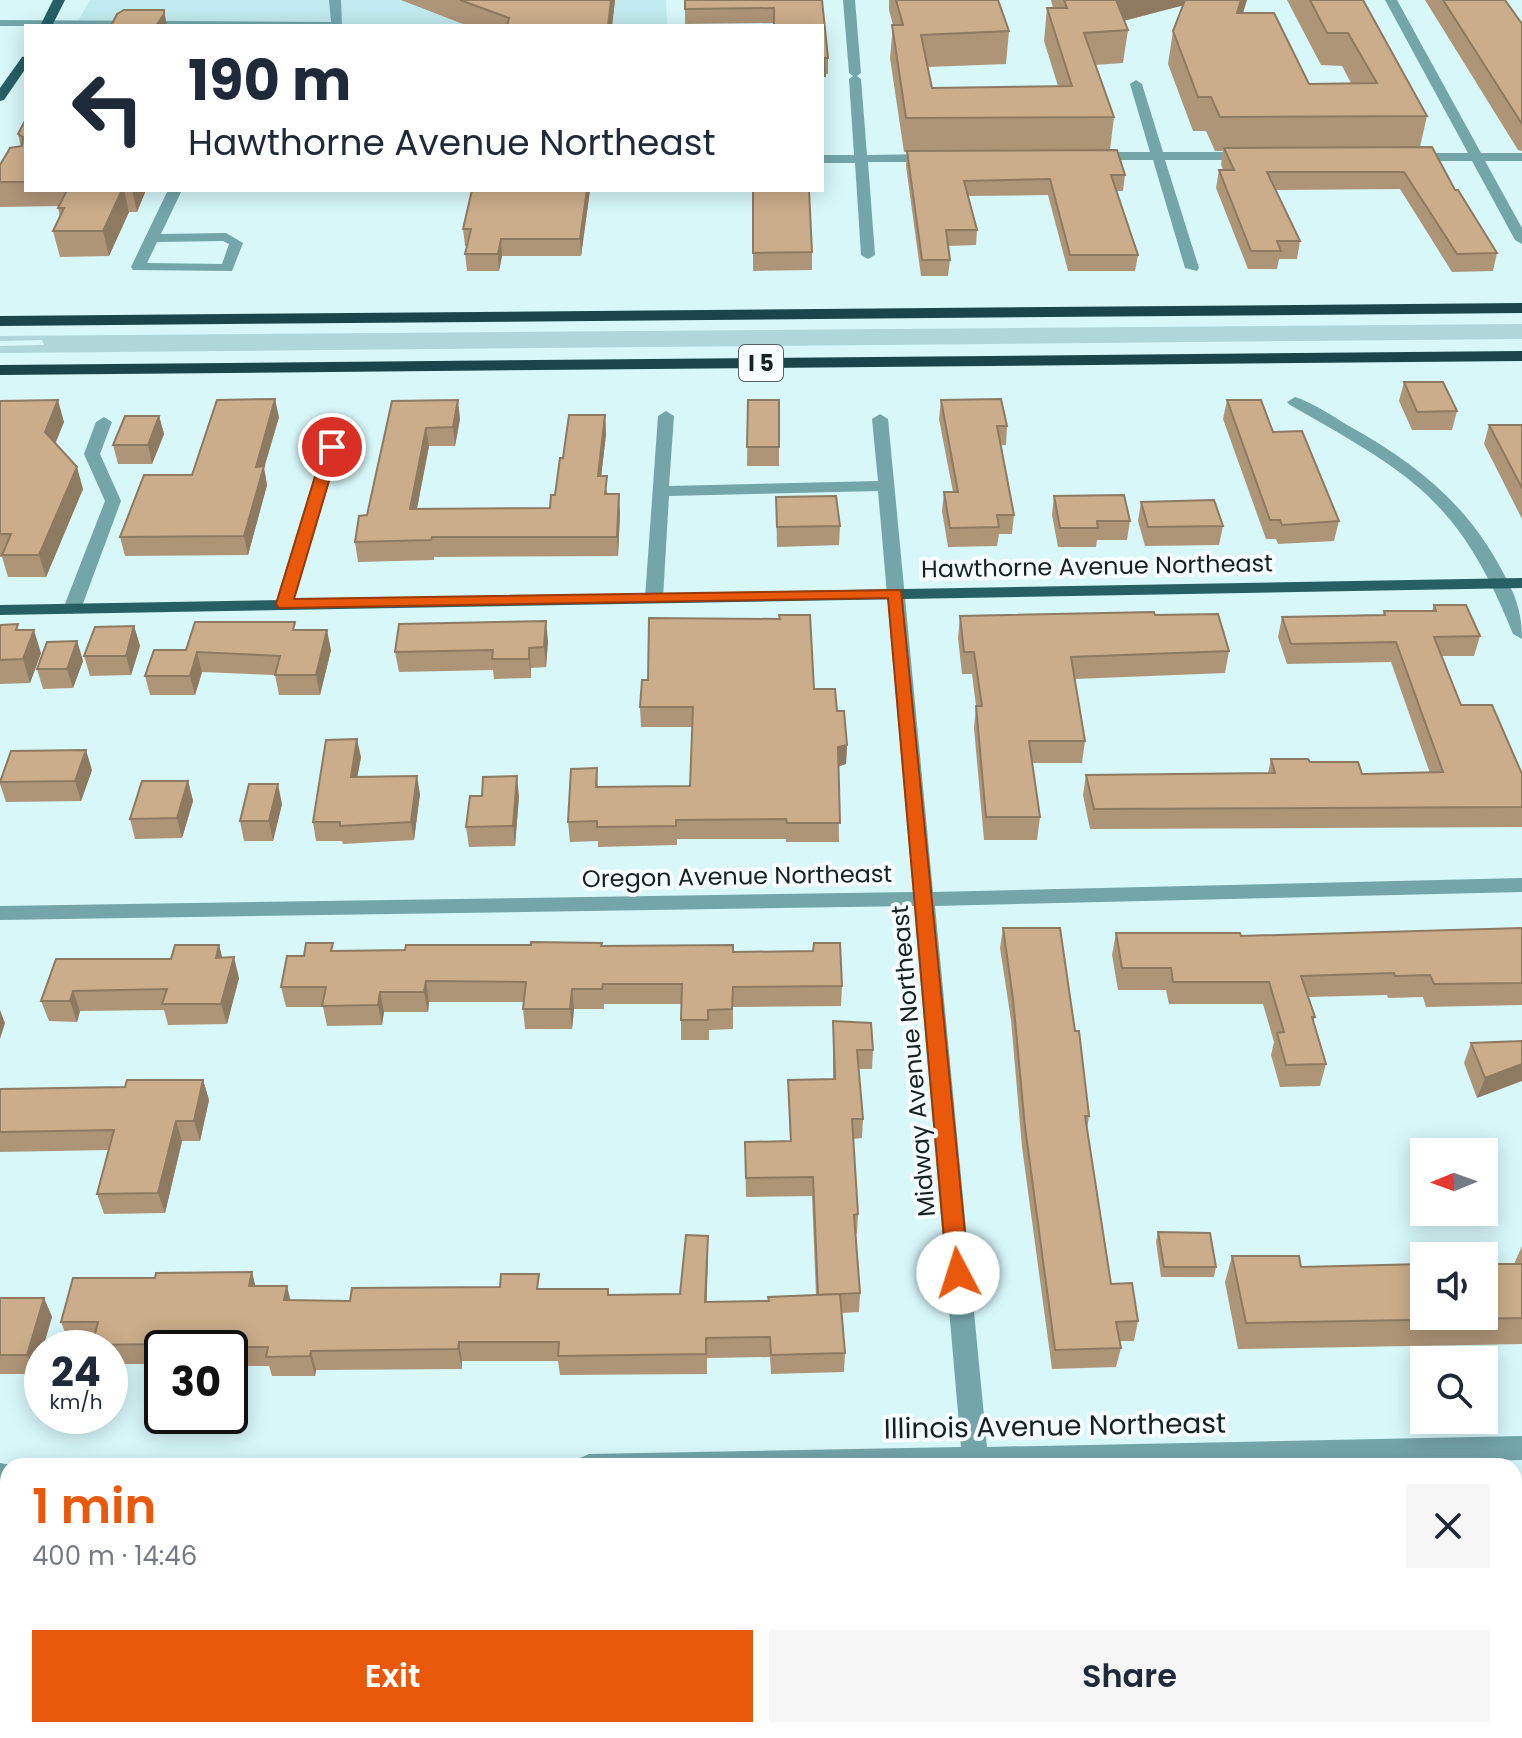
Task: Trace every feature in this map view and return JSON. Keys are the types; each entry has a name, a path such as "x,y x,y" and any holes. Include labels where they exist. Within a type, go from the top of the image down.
{"highway":[{"name":"I 5","path":"0,321 1522,308"},
{"name":"I 5","path":"0,370 1522,356"}],"main road":[{"path":"47,24 59,0"},
{"path":"0,97 24,63"},
{"name":"Hawthorne Avenue Northeast","path":"0,610 1522,583"}],"street":[{"path":"335,0 337,24"},
{"path":"849,0 868,255"},
{"path":"1391,0 1522,240"},
{"path":"0,23 24,24"},
{"path":"1136,84 1192,268"},
{"path":"1084,156 1263,156"},
{"path":"824,159 956,157"},
{"path":"1399,157 1522,157"},
{"path":"152,238 226,237 236,243 227,268 138,267 174,192"},
{"path":"1295,402 1390,457 1431,489 1461,519 1501,583 1522,634"},
{"path":"654,598 666,416"},
{"name":"Midway Avenue Northeast","path":"880,419 975,1458"},
{"path":"284,604 340,420"},
{"path":"72,609 113,501 92,454 104,422"},
{"path":"661,491 886,486"},
{"name":"Oregon Avenue Northeast","path":"0,913 924,899 1522,885"},
{"name":"Illinois Avenue Northeast","path":"1066,1458 1522,1448"}],"shaded area":[{"path":"90,0 666,0 667,24 76,24"},
{"path":"1522,324 1522,339 0,353 0,346 44,345 42,340 0,341 0,336"}],"building":[{"path":"460,0 611,0 608,24 508,24 509,18"},
{"path":"685,0 822,0 828,58 824,58 824,24 774,24 774,8 685,9"},
{"path":"896,0 998,0 1009,31 921,35 932,88 1072,86 1047,8 1067,8 1064,0 1116,0 1128,30 1084,33 1114,117 906,118 892,25 903,25"},
{"path":"1185,0 1241,0 1237,13 1274,13 1309,84 1377,83 1348,33 1327,33 1310,0 1363,0 1427,116 1220,117 1211,97 1198,97 1173,31"},
{"path":"1443,0 1505,0 1522,24 1522,124"},
{"path":"124,10 164,10 157,24 112,24 117,14"},
{"path":"24,123 24,182 0,182 0,165 10,148 22,146 23,137 18,134"},
{"path":"1432,147 1455,190 1458,190 1497,253 1457,254 1404,172 1267,172 1300,241 1277,241 1281,251 1251,251 1219,170 1234,170 1224,148"},
{"path":"1117,150 1125,175 1111,175 1138,255 1070,255 1050,179 964,181 977,230 946,230 950,260 922,260 907,151"},
{"path":"66,192 121,192 103,231 53,231 64,208 58,208"},
{"path":"472,192 587,192 580,239 501,239 498,254 465,254 471,229 463,229"},
{"path":"753,192 809,192 812,252 753,253"},
{"path":"1404,382 1443,382 1457,411 1417,412"},
{"path":"275,399 256,467 264,466 244,536 120,537 144,475 192,475 217,400"},
{"path":"1001,399 1007,426 997,426 1014,515 997,515 999,527 950,528 944,492 958,492 941,400"},
{"path":"58,400 45,432 77,467 39,555 2,555 11,534 0,534 0,401"},
{"path":"458,400 453,427 426,428 410,509 550,508 560,458 563,458 569,415 605,415 598,476 607,476 605,494 619,494 617,537 432,537 431,540 355,542 359,516 367,515 392,401"},
{"path":"748,400 779,400 779,447 747,447"},
{"path":"1227,400 1261,400 1273,432 1302,431 1339,521 1282,525 1280,520 1270,520"},
{"path":"125,416 159,416 148,445 113,445"},
{"path":"1489,425 1522,425 1522,488"},
{"path":"1124,495 1130,521 1097,521 1098,528 1060,528 1054,496"},
{"path":"836,496 840,526 777,527 776,497"},
{"path":"1214,500 1223,526 1148,527 1141,502"},
{"path":"1434,605 1466,605 1480,636 1434,637 1461,705 1492,705 1522,774 1522,807 1094,809 1086,775 1275,773 1271,759 1358,762 1362,774 1443,772 1396,642 1291,644 1282,617 1436,611"},
{"path":"1154,612 1155,615 1218,614 1229,651 1071,657 1085,741 1029,741 1040,817 986,817 976,706 982,706 974,652 964,652 960,616"},
{"path":"779,615 810,615 814,689 835,689 837,711 844,711 847,745 838,747 840,823 787,823 786,819 676,820 676,826 597,827 597,821 568,822 571,769 597,768 596,787 690,786 693,707 640,707 642,680 648,680 649,618 780,619"},
{"path":"546,621 544,647 529,648 529,659 492,659 493,650 395,652 399,624"},
{"path":"195,622 295,622 293,630 327,630 316,675 275,675 280,656 197,652 190,676 145,676 154,650 186,650"},
{"path":"18,624 16,630 34,630 23,659 0,660 0,625"},
{"path":"134,626 126,656 84,656 95,627"},
{"path":"77,641 67,669 37,669 47,642"},
{"path":"357,739 351,777 417,776 411,822 340,826 340,822 313,822 326,740"},
{"path":"86,750 75,781 0,782 11,751"},
{"path":"517,776 513,826 466,827 470,796 482,796 483,777"},
{"path":"142,781 188,781 177,818 130,819"},
{"path":"249,784 278,784 269,821 240,821"},
{"path":"1003,928 1060,928 1075,1031 1079,1031 1089,1116 1085,1116 1111,1284 1132,1283 1138,1321 1116,1322 1121,1348 1055,1350 1025,1127"},
{"path":"1522,928 1522,983 1434,984 1430,975 1395,976 1394,973 1301,976 1326,1064 1286,1065 1277,1033 1284,1032 1269,982 1173,982 1171,968 1122,968 1116,933 1240,933 1241,936"},
{"path":"531,942 602,943 601,946 733,945 733,952 813,951 814,943 840,943 842,986 733,987 732,1009 708,1010 708,1020 681,1020 682,984 603,984 602,989 572,989 570,1009 523,1009 526,982 426,981 424,992 380,992 378,1005 322,1006 326,987 281,987 287,956 304,956 306,943 333,943 331,951 405,950 406,945 531,945"},
{"path":"175,945 219,945 216,958 234,957 221,1004 162,1004 167,989 73,991 70,1001 41,1001 56,959 171,959"},
{"path":"833,1021 871,1023 873,1050 857,1050 863,1119 852,1119 858,1214 854,1215 860,1293 818,1295 813,1177 746,1178 745,1142 791,1141 788,1080 835,1079"},
{"path":"1522,1041 1522,1064 1485,1078 1471,1043"},
{"path":"127,1080 203,1080 194,1121 176,1121 158,1193 97,1194 114,1130 0,1132 0,1089 125,1087"},
{"path":"1158,1232 1210,1233 1216,1267 1164,1267"},
{"path":"686,1235 708,1236 705,1302 769,1301 768,1297 840,1294 845,1353 771,1355 770,1337 706,1338 706,1354 558,1356 559,1342 459,1342 458,1349 311,1351 310,1356 266,1357 268,1347 248,1347 248,1330 144,1330 144,1344 128,1345 128,1330 96,1330 98,1322 61,1322 73,1278 155,1278 156,1273 252,1272 249,1286 287,1286 284,1300 350,1301 352,1288 500,1287 501,1274 539,1274 537,1289 608,1289 608,1295 680,1294"},
{"path":"1232,1256 1299,1256 1301,1267 1410,1264 1410,1320 1246,1323"},
{"path":"1498,1264 1522,1264 1522,1318 1498,1318"},
{"path":"0,1298 44,1298 34,1330 24,1330 24,1355 0,1355"}],"route":[{"path":"332,447 284,604 895,593 958,1273"}]}
